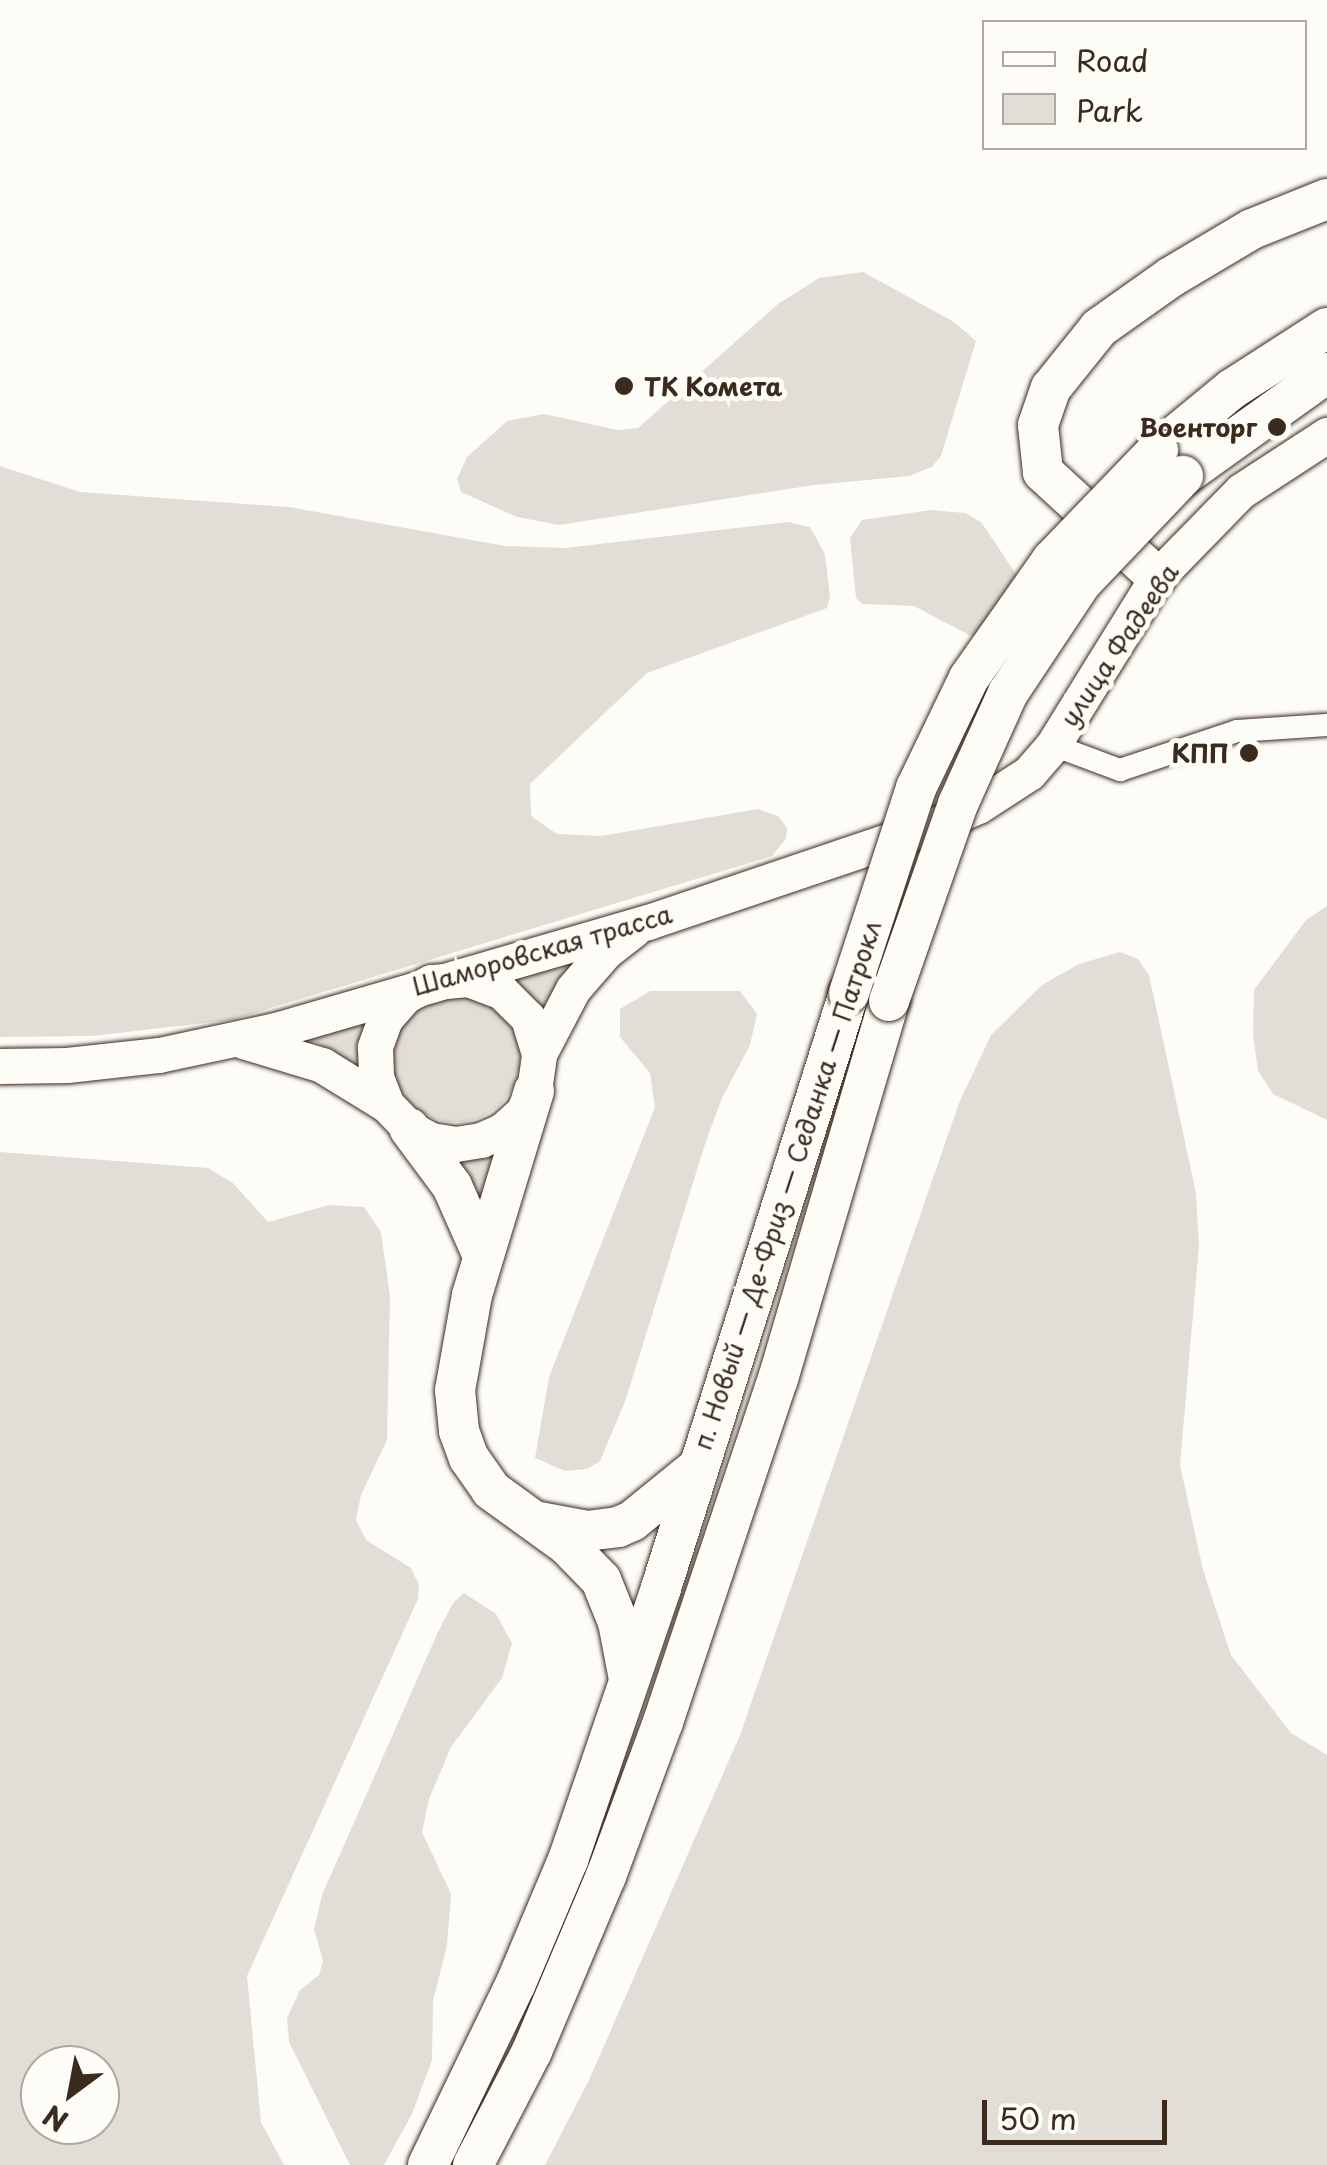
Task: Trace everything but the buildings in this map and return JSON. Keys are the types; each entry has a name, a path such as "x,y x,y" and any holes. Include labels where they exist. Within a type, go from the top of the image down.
{"highway":[{"path":"1157,577 1043,472 1038,425 1050,388 1099,328 1171,277 1252,229 1327,198"},
{"name":"п. Новый — Де-Фриз — Седанка — Патрокл","path":"473,2165 532,2051 606,1876 663,1722 778,1379 890,1001 958,804 1008,692 1081,583 1170,463 1232,389 1327,328"},
{"name":"п. Новый — Де-Фриз — Седанка — Патрокл","path":"428,2165 516,1983 560,1878 630,1683 916,788 969,678 1014,608 1052,560 1170,463 1327,373"},
{"path":"536,1072 483,1256 455,1390 459,1431 479,1476 530,1520 567,1545 601,1580 618,1622 630,1683"},
{"path":"398,1117 452,1186 483,1256"},
{"path":"530,1520 566,1530 618,1526 632,1520 696,1468"}],"main road":[{"name":"улица Фадеева","path":"1053,745 1157,577 1241,491 1327,435"},
{"name":"Шаморовская трасса","path":"0,1066 68,1066 159,1055 648,922 932,826 978,806 1029,773 1053,745"},
{"path":"232,1038 322,1065 398,1117 444,1142 480,1140 503,1130 522,1113 536,1072 586,973 622,936 648,922"},
{"path":"398,1117 375,1062 375,1047 385,1019 405,996 431,982 468,979 502,992 528,1018 536,1072"}],"street":[{"path":"1053,745 1120,770 1237,731 1327,726"}],"green space":[{"path":"863,272 954,322 976,341 941,456 932,467 909,476 814,485 559,525 517,517 461,492 457,479 467,457 507,421 544,414 618,430 638,428 778,304 819,278"},
{"path":"0,466 80,492 289,507 505,546 565,548 788,522 810,527 825,554 830,597 827,608 647,673 530,784 531,816 557,834 601,836 758,809 778,816 787,828 786,839 772,856 231,1020 92,1036 0,1037"},
{"path":"931,510 965,513 981,522 1018,577 980,634 971,636 914,606 862,604 856,598 850,538 862,520"},
{"path":"1327,906 1327,1120 1273,1094 1258,1071 1253,1035 1254,990 1306,920"},
{"path":"1120,952 1138,959 1149,975 1196,1193 1199,1245 1180,1465 1203,1570 1231,1655 1291,1733 1327,1755 1327,2165 545,2165 589,2080 740,1735 959,1103 991,1035 1042,985 1079,964"},
{"path":"576,956 544,1013 505,975"},
{"path":"650,991 740,991 757,1014 750,1045 722,1098 705,1144 626,1399 600,1461 587,1469 565,1471 535,1458 549,1377 655,1107 650,1073 620,1037 620,1009"},
{"path":"456,994 480,999 501,1013 515,1034 520,1058 515,1082 501,1103 480,1117 456,1122 432,1117 411,1103 397,1082 392,1058 397,1034 411,1013 432,999"},
{"path":"370,1016 362,1070 304,1035"},
{"path":"502,1147 483,1214 449,1157"},
{"path":"0,1152 208,1168 233,1183 268,1222 329,1205 364,1207 381,1232 390,1297 387,1440 361,1495 356,1520 366,1540 411,1568 419,1585 418,1599 247,1976 261,2122 284,2165 0,2165"},
{"path":"464,1593 496,1614 512,1643 502,1678 451,1747 429,1799 422,1832 451,1894 447,1946 433,2001 432,2060 412,2114 384,2165 350,2165 289,2042 287,2018 300,1990 319,1975 323,1961 314,1929 322,1895 438,1632 453,1603"}],"place":[{"name":"ТК Комета","path":"624,386"},
{"name":"Военторг","path":"1277,427"},
{"name":"КПП","path":"1249,753"}]}
